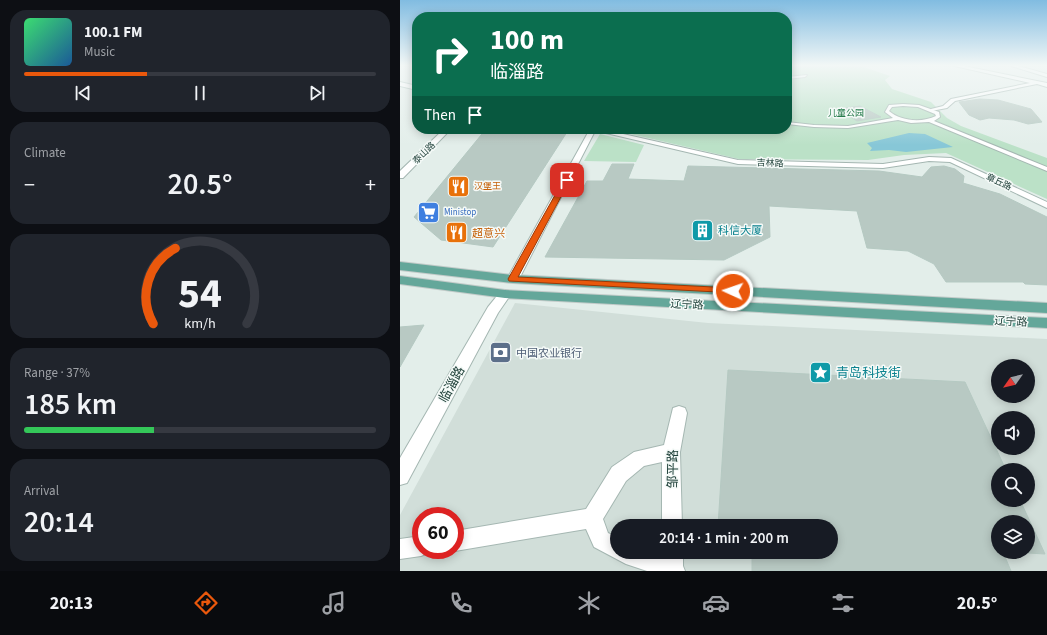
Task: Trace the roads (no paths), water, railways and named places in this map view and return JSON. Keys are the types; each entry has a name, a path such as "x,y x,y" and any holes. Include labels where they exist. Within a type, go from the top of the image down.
{"main road":[{"name":"辽宁路","path":"400,266 513,279 1047,308"},
{"name":"辽宁路","path":"400,280 504,294 1047,323"}],"street":[{"path":"933,110 945,107 953,100 994,92"},
{"path":"931,121 938,117 938,115 933,110 919,106 904,105 888,108 887,111 899,118 916,121 931,121 1047,169"},
{"path":"792,123 814,126 848,127 899,118"},
{"name":"泰山路","path":"400,167 435,134"},
{"name":"泰山路","path":"400,176 443,134"},
{"path":"513,279 590,134"},
{"name":"吉林路","path":"615,134 738,162 883,166 929,159 951,160"},
{"name":"章丘路","path":"951,160 1047,205"},
{"name":"临淄路","path":"400,476 493,310 504,294"},
{"name":"邹平路","path":"672,519 672,452 679,413"},
{"path":"464,539 592,518 619,474 640,458 672,452"},
{"path":"592,518 601,540 610,544"},
{"path":"400,549 412,547"},
{"path":"646,559 673,563"}],"water":[{"path":"909,133 925,134 953,147 906,152 889,150 870,151 872,148 867,143"}],"place":[{"name":"汉堡王","path":"458,186"},
{"name":"Ministop","path":"429,212"},
{"name":"科信大厦","path":"703,230"},
{"name":"超意兴","path":"457,233"},
{"name":"中国农业银行","path":"500,353"},
{"name":"青岛科技街","path":"821,372"}],"park label":[{"name":"儿童公园","path":"846,113"}]}
